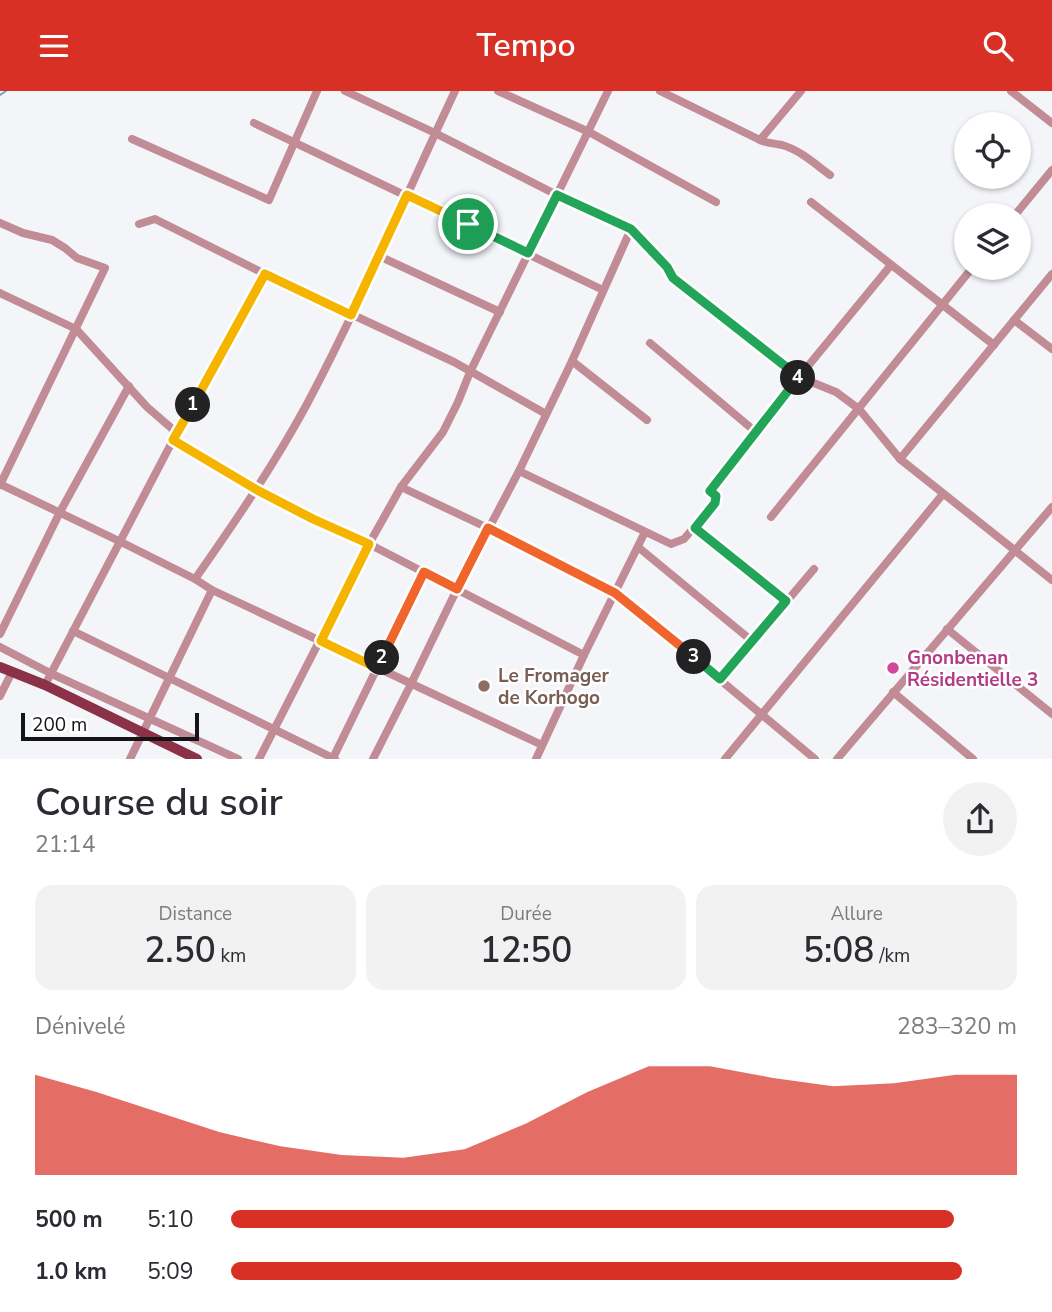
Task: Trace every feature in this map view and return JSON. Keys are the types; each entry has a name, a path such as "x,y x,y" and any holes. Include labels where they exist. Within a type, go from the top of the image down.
{"main road":[{"path":"0,667 45,685 182,756 197,759"}],"street":[{"path":"132,139 269,200 317,91"},
{"path":"345,91 631,229 667,267 673,278 799,377 836,392 859,409 900,459 1052,580"},
{"path":"195,579 257,490 307,405 455,91"},
{"path":"498,91 589,132 716,202"},
{"path":"259,759 401,487 443,432 608,91"},
{"path":"660,91 680,95 760,140 782,145 801,154 830,175"},
{"path":"760,140 801,91"},
{"path":"1011,91 1052,123"},
{"path":"254,123 603,290"},
{"path":"1025,203 1052,170"},
{"path":"811,202 994,345"},
{"path":"139,224 155,219 265,274 454,362 547,414"},
{"path":"0,223 23,233 52,240 77,258 105,268 0,485 119,541 212,590 542,745"},
{"path":"373,759 547,414 631,229"},
{"path":"379,256 500,312"},
{"path":"519,471 671,544 684,539 715,503 716,496 710,491 891,265"},
{"path":"45,685 175,436 265,274"},
{"path":"900,459 1052,274"},
{"path":"771,517 962,280"},
{"path":"0,293 76,329 175,436 257,490 369,544 584,655"},
{"path":"1014,320 1052,349"},
{"path":"650,343 757,433"},
{"path":"572,361 647,419"},
{"path":"0,634 60,512 129,386"},
{"path":"401,487 615,593 815,759"},
{"path":"725,759 943,493"},
{"path":"837,759 1052,507"},
{"path":"695,528 786,601"},
{"path":"536,759 645,532"},
{"path":"638,547 752,641"},
{"path":"720,679 814,569"},
{"path":"73,631 334,759 424,572"},
{"path":"130,759 212,590"},
{"path":"947,629 1052,714"},
{"path":"0,647 52,674 238,759"},
{"path":"0,696 12,672"},
{"path":"893,692 973,759"}],"waterway":[{"path":"0,95 6,91"}],"place":[{"name":"Gnonbenan Résidentielle 3","path":"893,668"},
{"name":"Le Fromager de Korhogo","path":"484,686"}],"route":[{"path":"407,195 468,224 528,253 557,195 631,229 667,267 673,278 799,377 710,491 716,496 715,503 695,528 786,601 720,679 615,593 488,528 457,589 424,572 377,668 321,641 369,544 257,490 173,440 265,274 351,315 407,195"}]}
